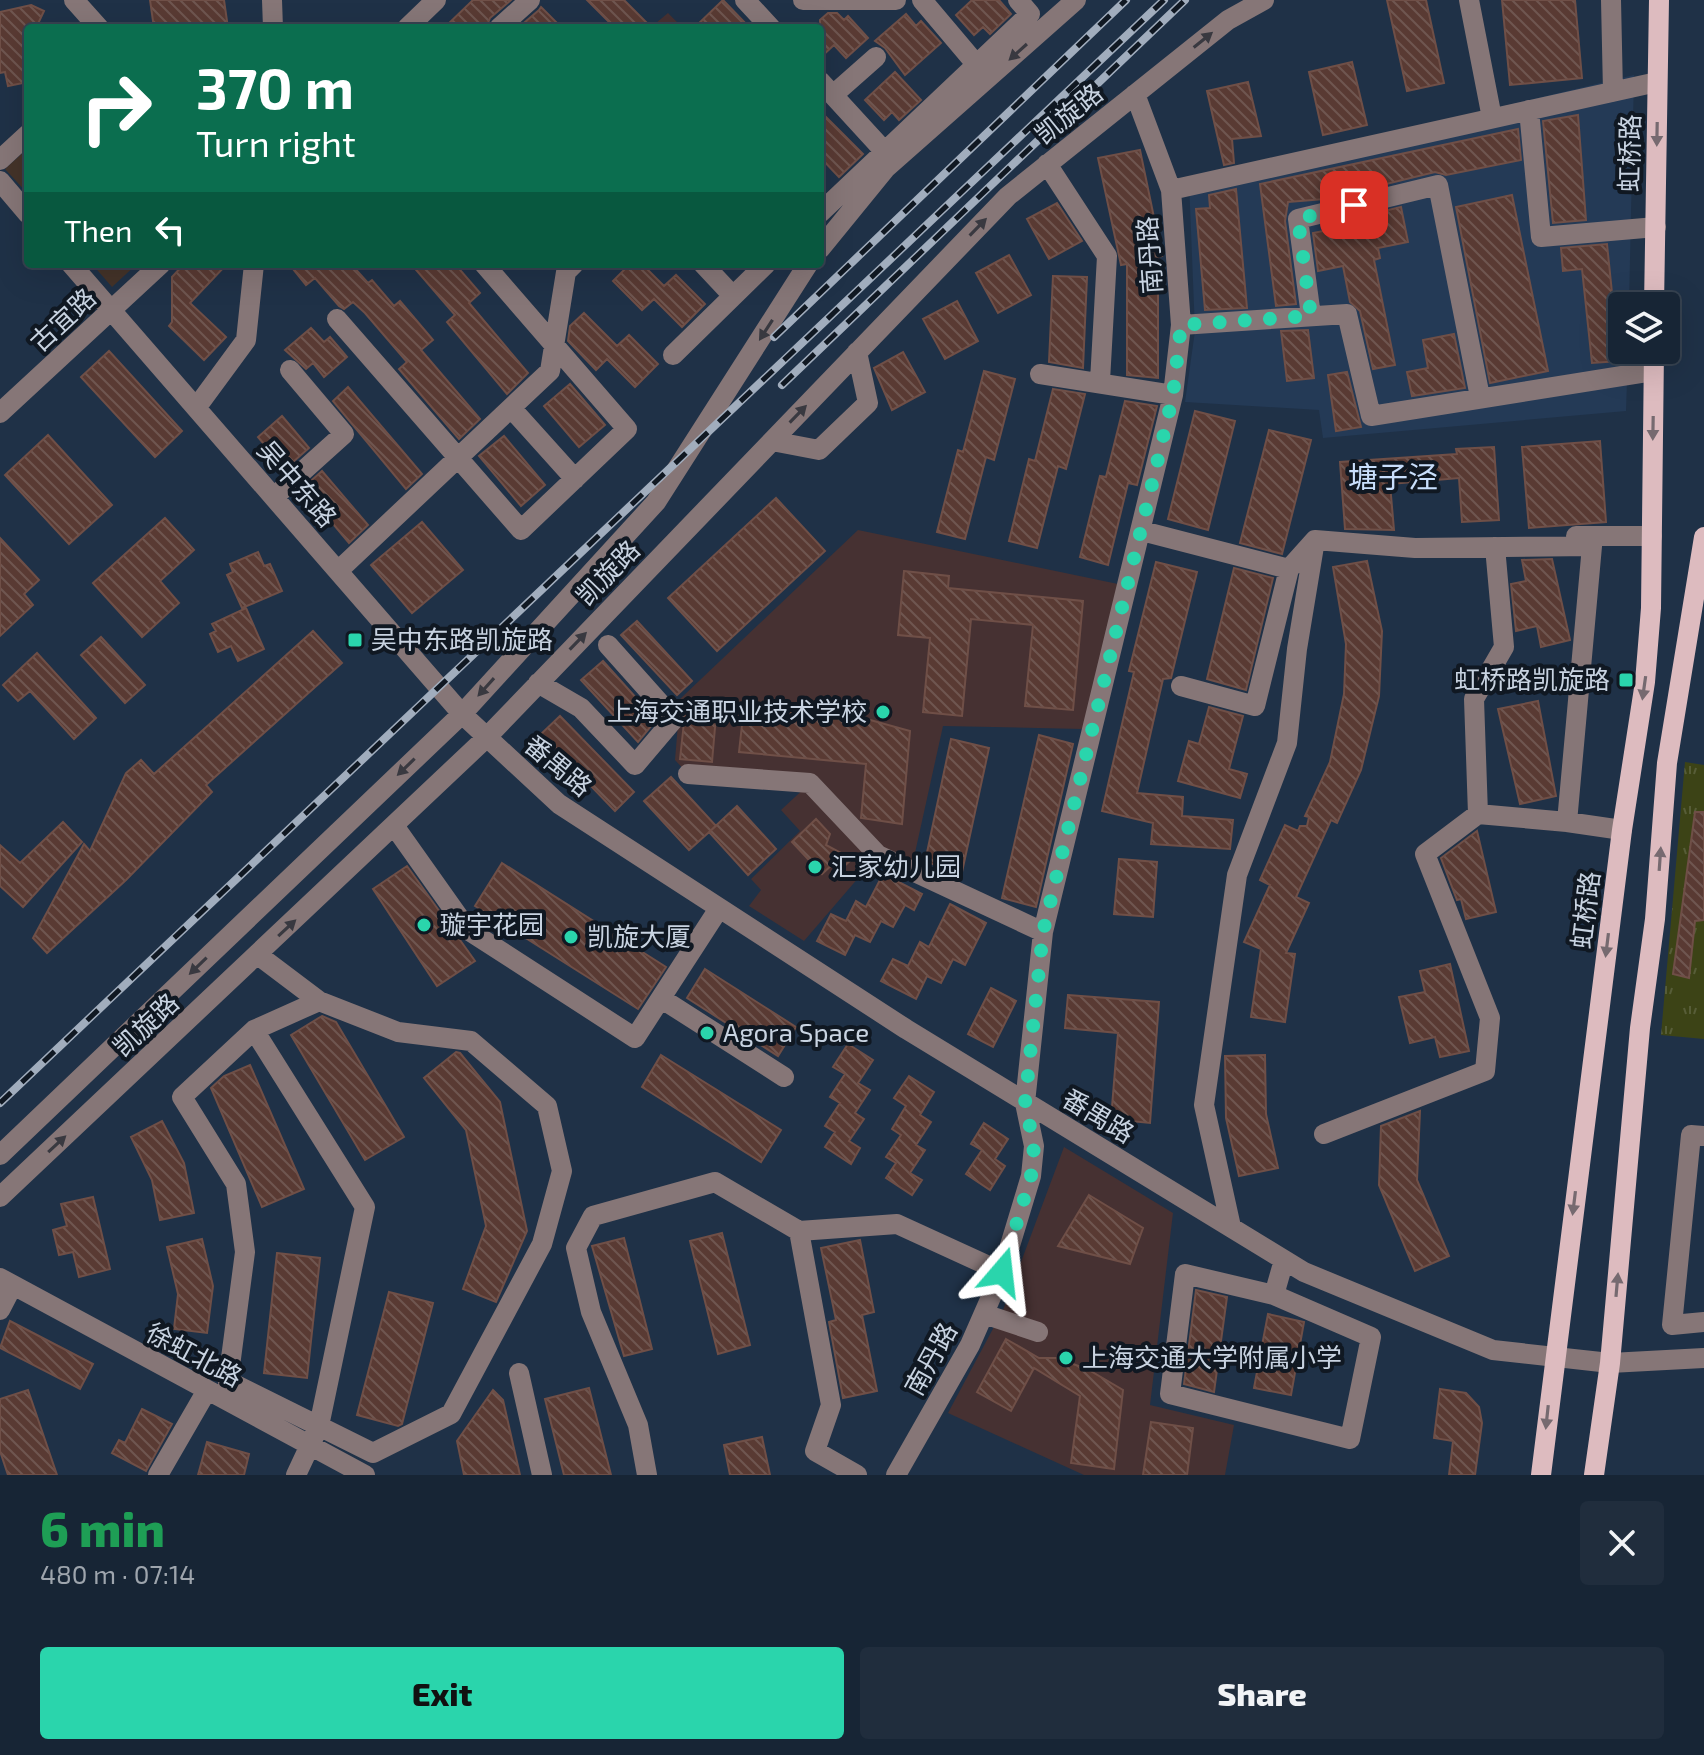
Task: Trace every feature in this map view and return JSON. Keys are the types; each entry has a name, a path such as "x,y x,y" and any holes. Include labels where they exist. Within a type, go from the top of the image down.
{"main road":[{"name":"虹桥路","path":"1654,292 1659,0"},
{"name":"虹桥路","path":"1541,1475 1553,1358 1622,830 1645,682 1651,608 1653,364"},
{"path":"1594,1475 1610,1363 1640,1028 1655,919 1667,763 1703,562 1704,537"}],"street":[{"path":"74,0 95,24"},
{"path":"272,0 273,24"},
{"path":"411,24 436,0"},
{"path":"503,24 530,0"},
{"path":"745,0 767,24"},
{"path":"803,0 896,0"},
{"path":"922,0 976,64"},
{"path":"824,209 1030,14 1018,0"},
{"path":"824,244 886,168 1076,0"},
{"name":"凯旋路","path":"0,1197 486,738 1008,196 1228,20 1264,0"},
{"path":"1469,0 1492,118"},
{"path":"1611,0 1613,92"},
{"path":"876,57 827,88 886,153"},
{"path":"1171,190 1657,82"},
{"name":"南丹路","path":"896,1475 984,1314 1002,1272 1031,1176 1034,1146 1025,1103 1043,932 1173,395 1181,325 1171,190 1135,94"},
{"path":"1529,110 1541,237 1656,227"},
{"path":"0,160 24,138"},
{"path":"1047,164 1107,256 1100,381"},
{"path":"0,181 24,209"},
{"path":"1311,316 1298,219 1438,185 1480,397"},
{"name":"吴中东路","path":"74,268 486,738"},
{"name":"古宜路","path":"0,413 157,268"},
{"path":"196,408 246,340 254,268"},
{"path":"337,319 521,530 627,429 488,268"},
{"path":"338,571 550,371 566,272 570,268"},
{"path":"707,268 733,296"},
{"path":"673,355 762,268"},
{"name":"凯旋路","path":"0,1155 462,714 656,502 805,268"},
{"path":"1181,325 1347,314 1371,416 1653,371"},
{"path":"772,441 819,450 868,403 857,352"},
{"path":"274,497 344,434 290,370"},
{"path":"1040,374 1100,381 1173,395"},
{"path":"512,409 575,479"},
{"path":"1142,531 1289,569"},
{"path":"1412,534 1652,536"},
{"path":"1181,686 1255,706 1289,569 1315,540"},
{"path":"1315,540 1415,548 1592,546 1567,822"},
{"path":"1231,1227 1204,1105 1237,875 1287,743 1297,649 1315,540"},
{"path":"1478,814 1474,699 1504,647 1495,547"},
{"path":"538,683 581,708 635,765 674,719 608,645"},
{"name":"番禺路","path":"486,738 559,804 718,910 1025,1103 1304,1272 1493,1350 1610,1363 1704,1358"},
{"path":"688,774 810,783 878,855 1043,932"},
{"path":"1324,1134 1485,1071 1490,1018 1425,854 1478,814 1622,830"},
{"path":"395,827 468,930 635,1038 718,910"},
{"path":"258,955 319,1001 398,1032 471,1041 547,1106 562,1171 542,1244 451,1414 373,1453 314,1435 228,1381 245,1252 236,1184 182,1097 254,1030 319,1001"},
{"path":"662,999 784,1077"},
{"path":"254,1030 365,1207 314,1435 296,1475"},
{"path":"1704,1136 1691,1135 1672,1325 1704,1322"},
{"path":"647,1475 638,1425 591,1312 576,1248 593,1216 715,1182 799,1231 897,1224 1002,1272"},
{"path":"799,1231 831,1405 815,1451 857,1475"},
{"path":"1274,1295 1284,1260"},
{"path":"1185,1274 1274,1295 1371,1337 1350,1439 1170,1394 1185,1274"},
{"path":"0,1310 6,1282"},
{"name":"徐虹北路","path":"6,1282 206,1392 314,1435 365,1475"},
{"path":"984,1314 1038,1332"},
{"path":"519,1373 542,1475"},
{"path":"158,1475 206,1392"}],"shaded area":[{"path":"668,13 679,24 655,24"},
{"path":"1634,75 1629,292 1608,292 1608,364 1628,364 1626,411 1323,438 1319,410 1185,402 1195,331 1189,181"},
{"path":"24,152 24,190 5,169"},
{"path":"95,268 133,268 112,287"},
{"name":"上海交通职业技术学校","path":"858,530 1118,584 1083,729 943,726 911,871 878,855 804,941 749,906 761,890 751,879 800,831 781,810 809,784 688,774 675,760 680,699"},
{"name":"上海交通大学附属小学","path":"1064,1147 1173,1213 1150,1405 1234,1425 1225,1475 1084,1475 948,1413 1003,1310"}],"green space":[{"path":"1685,762 1704,765 1704,1039 1661,1035"}],"building":[{"path":"150,0 224,0 227,24 153,24"},
{"path":"473,0 511,0 490,18 488,24 448,24"},
{"path":"587,0 624,0 648,24 611,24"},
{"path":"723,0 746,24 698,24"},
{"path":"972,0 999,0 1011,14 990,34 983,27 974,35 956,15"},
{"path":"1387,0 1426,0 1444,83 1407,91"},
{"path":"1502,0 1575,0 1582,78 1510,85"},
{"path":"31,5 44,11 38,24 24,24 24,83 8,86 5,72 0,73 0,12"},
{"path":"541,7 558,24 523,24"},
{"path":"828,13 837,13 844,20 848,16 868,38 846,58 834,45 824,54 824,24 820,24"},
{"path":"906,14 916,26 921,21 941,43 905,75 885,48 875,41"},
{"path":"1352,62 1367,125 1323,135 1309,72"},
{"path":"895,72 921,100 899,120 892,112 884,120 865,100"},
{"path":"1248,82 1261,136 1232,139 1234,163 1224,165 1207,91"},
{"path":"824,115 863,154 839,177 824,161"},
{"path":"1578,115 1586,220 1553,223 1543,121"},
{"path":"1518,129 1521,160 1446,175 1435,172 1325,199 1288,202 1285,221 1296,304 1276,306 1260,184"},
{"path":"1140,150 1162,256 1158,257 1158,378 1127,375 1127,264 1121,265 1098,158"},
{"path":"1236,189 1247,308 1205,310 1196,209 1210,208 1209,195"},
{"path":"1512,195 1548,371 1490,383 1456,207"},
{"path":"1057,203 1082,241 1049,259 1027,219"},
{"path":"1401,207 1408,242 1378,248 1380,258 1374,260 1395,365 1373,369 1360,311 1350,302 1343,266 1318,271 1313,233 1378,220 1376,213"},
{"path":"1607,244 1612,292 1608,292 1608,362 1592,363 1582,269 1563,271 1561,248"},
{"path":"1009,255 1031,295 998,313 976,273"},
{"path":"180,268 223,268 190,303 226,337 204,360 169,326 172,322 172,277"},
{"path":"292,268 355,268 368,283 372,280 394,306 400,301 433,340 421,350 480,419 459,439 399,369 407,362 365,313 353,302 344,309 339,306 315,278 306,285"},
{"path":"414,268 458,268 480,293 469,303 528,373 507,394 447,322 455,315"},
{"path":"626,268 646,268 664,286 676,275 705,304 682,327 654,299 642,310 613,281"},
{"path":"1053,276 1087,277 1083,368 1049,362"},
{"path":"957,301 978,341 945,359 923,319"},
{"path":"584,313 617,346 629,335 658,364 635,387 607,359 596,370 568,341 570,326"},
{"path":"311,328 324,342 330,337 347,357 324,377 313,363 306,369 285,350"},
{"path":"1308,330 1314,378 1287,381 1281,331"},
{"path":"1454,334 1465,388 1412,396 1407,372 1428,368 1423,340"},
{"path":"109,351 182,431 155,457 81,377"},
{"path":"903,352 925,392 892,410 874,368"},
{"path":"984,371 1015,379 994,460 986,457 965,539 937,532 958,450 963,452"},
{"path":"1347,372 1361,427 1336,431 1328,375"},
{"path":"570,384 605,425 579,447 544,406"},
{"path":"348,387 422,474 406,489 333,401"},
{"path":"1053,389 1085,394 1066,469 1058,466 1037,548 1009,541 1029,459 1035,461"},
{"path":"1125,401 1157,406 1137,485 1128,483 1108,565 1080,557 1100,476 1106,477"},
{"path":"1195,411 1235,421 1208,530 1168,519"},
{"path":"282,416 309,448 285,469 258,437"},
{"path":"1269,430 1311,440 1282,554 1240,543"},
{"path":"48,435 112,505 69,544 5,475"},
{"path":"504,436 545,485 521,506 479,456"},
{"path":"1600,441 1606,522 1529,528 1522,447"},
{"path":"1494,447 1499,520 1462,522 1459,478 1390,484 1394,530 1345,529 1340,462 1457,454 1456,449"},
{"path":"322,471 368,525 349,543 303,488"},
{"path":"776,498 825,551 717,651 668,598"},
{"path":"165,518 194,550 160,581 179,603 142,637 93,583"},
{"path":"422,522 463,570 412,613 371,565"},
{"path":"0,538 39,580 24,594 33,605 0,636"},
{"path":"258,552 264,566 270,564 282,591 242,608 227,575 233,572 230,564"},
{"path":"1552,559 1570,640 1541,647 1537,626 1516,631 1511,584 1526,581 1522,560"},
{"path":"1367,561 1382,631 1379,696 1361,770 1337,823 1331,820 1296,897 1309,903 1286,953 1295,954 1285,1022 1251,1017 1261,949 1244,942 1270,885 1260,880 1285,825 1298,831 1300,826 1307,826 1309,817 1305,816 1330,762 1344,694 1346,644 1333,567"},
{"path":"1156,562 1197,572 1171,678 1163,679 1137,793 1183,797 1182,816 1233,820 1230,849 1151,844 1153,823 1102,811 1134,672 1129,671"},
{"path":"1234,568 1273,578 1246,690 1207,679"},
{"path":"904,571 949,576 948,588 1083,601 1073,710 1025,706 1033,625 971,619 962,716 923,712 930,638 898,635"},
{"path":"246,608 264,649 238,661 231,646 218,652 210,634 216,631 212,624"},
{"path":"637,621 692,681 677,695 621,635"},
{"path":"313,631 342,663 206,785 212,792 126,880 47,953 33,938 84,844 90,851 126,773 141,760 154,774"},
{"path":"101,637 145,685 125,703 81,655"},
{"path":"37,653 96,718 74,739 30,691 18,701 3,685"},
{"path":"603,661 656,720 638,742 581,680"},
{"path":"1538,701 1556,796 1520,804 1498,709"},
{"path":"744,707 863,718 910,731 902,824 861,818 866,764 739,752"},
{"path":"1209,707 1243,716 1229,769 1247,774 1240,798 1178,781 1189,741 1199,744"},
{"path":"685,713 716,716 712,762 680,759"},
{"path":"560,716 634,792 615,811 541,734"},
{"path":"1039,735 1073,744 1036,907 1002,898"},
{"path":"951,739 989,748 962,872 925,862"},
{"path":"671,777 716,826 689,850 644,801"},
{"path":"737,806 776,849 748,875 709,832"},
{"path":"1695,812 1704,812 1704,920 1695,921 1689,978 1673,974"},
{"path":"816,819 830,834 826,845 852,859 840,870 834,863 822,874 792,842"},
{"path":"63,822 82,842 23,907 0,886 0,845 20,863"},
{"path":"1477,831 1496,912 1466,919 1461,899 1457,900 1441,858"},
{"path":"1119,859 1157,862 1153,917 1114,914"},
{"name":"凯旋大厦","path":"502,863 666,967 638,1009 475,906"},
{"name":"璇宇花园","path":"407,866 475,961 437,986 373,889"},
{"path":"883,874 922,894 914,910 905,905 893,927 881,921 870,942 855,935 845,955 817,941 831,914 846,921 856,901 866,907"},
{"path":"950,904 986,923 965,965 953,959 941,983 927,976 916,999 881,981 893,959 908,966 920,942 929,947"},
{"path":"1450,964 1469,1051 1440,1057 1435,1037 1410,1043 1399,997 1425,992 1420,971"},
{"path":"705,969 796,1027 778,1056 687,998"},
{"path":"991,988 1016,1001 993,1047 968,1034"},
{"path":"1068,995 1159,1002 1150,1123 1111,1119 1118,1033 1065,1028"},
{"path":"322,1016 336,1022 404,1137 365,1160 291,1035"},
{"path":"848,1044 873,1060 858,1083 870,1090 855,1113 864,1119 849,1141 860,1148 851,1164 825,1147 835,1132 825,1126 840,1103 830,1097 845,1074 833,1067"},
{"path":"456,1052 500,1102 527,1231 496,1302 463,1289 486,1226 466,1130 424,1078"},
{"path":"661,1055 781,1130 761,1162 642,1087"},
{"path":"1265,1055 1266,1114 1278,1168 1239,1176 1226,1118 1225,1056"},
{"path":"250,1065 304,1189 262,1207 211,1088 224,1076"},
{"path":"909,1076 934,1092 920,1115 931,1122 916,1145 925,1150 910,1173 922,1180 912,1195 886,1178 896,1163 886,1157 901,1135 892,1129 906,1106 894,1098"},
{"path":"1420,1111 1417,1180 1449,1256 1415,1271 1379,1185 1381,1126"},
{"path":"162,1121 184,1163 194,1213 160,1220 152,1180 131,1137"},
{"path":"984,1123 1008,1139 995,1159 1005,1166 990,1190 966,1174 982,1150 971,1144"},
{"path":"1089,1195 1143,1228 1130,1264 1058,1246"},
{"path":"93,1197 110,1269 79,1277 73,1252 59,1255 53,1230 67,1226 61,1204"},
{"path":"722,1233 750,1345 718,1354 690,1241"},
{"path":"624,1238 652,1349 624,1356 592,1246"},
{"path":"202,1239 213,1286 207,1333 174,1329 178,1294 167,1247"},
{"path":"860,1240 874,1312 862,1315 877,1391 843,1398 829,1322 836,1320 821,1248"},
{"path":"277,1253 320,1258 307,1378 264,1373"},
{"path":"1196,1290 1227,1297 1214,1392 1184,1384"},
{"path":"389,1292 433,1303 402,1424 398,1426 357,1415"},
{"path":"1268,1314 1304,1322 1291,1395 1254,1388"},
{"path":"10,1321 93,1364 80,1389 0,1348"},
{"path":"1006,1339 1039,1358 1056,1358 1087,1369 1123,1390 1114,1469 1071,1463 1080,1396 1034,1368 1011,1411 977,1392"},
{"path":"589,1388 611,1475 564,1475 545,1399"},
{"path":"1440,1389 1466,1393 1479,1407 1482,1423 1475,1475 1449,1475 1453,1441 1434,1438"},
{"path":"28,1390 57,1475 8,1475 0,1451 0,1399"},
{"path":"493,1390 503,1400 520,1475 464,1475 457,1441"},
{"path":"142,1409 172,1424 146,1471 112,1453 119,1440 125,1443"},
{"path":"1151,1422 1193,1428 1187,1475 1143,1475"},
{"path":"762,1437 770,1475 730,1475 724,1445"},
{"path":"207,1442 249,1454 244,1475 198,1475"}],"railway":[{"path":"774,337 1126,0"},
{"path":"0,1103 1164,0"},
{"path":"782,385 1185,0"}],"place":[{"name":"吴中东路凯旋路","path":"355,640"},
{"name":"虹桥路凯旋路","path":"1626,680"},
{"name":"上海交通职业技术学校","path":"883,712"},
{"name":"汇家幼儿园","path":"815,867"},
{"name":"璇宇花园","path":"424,925"},
{"name":"凯旋大厦","path":"571,937"},
{"name":"Agora Space","path":"707,1033"},
{"name":"上海交通大学附属小学","path":"1066,1358"}],"district":[{"name":"塘子泾","path":"1393,478"}],"route":[{"path":"1002,1272 1031,1176 1034,1146 1025,1103 1043,932 1173,395 1181,325 1311,316 1298,219 1354,205"}]}
